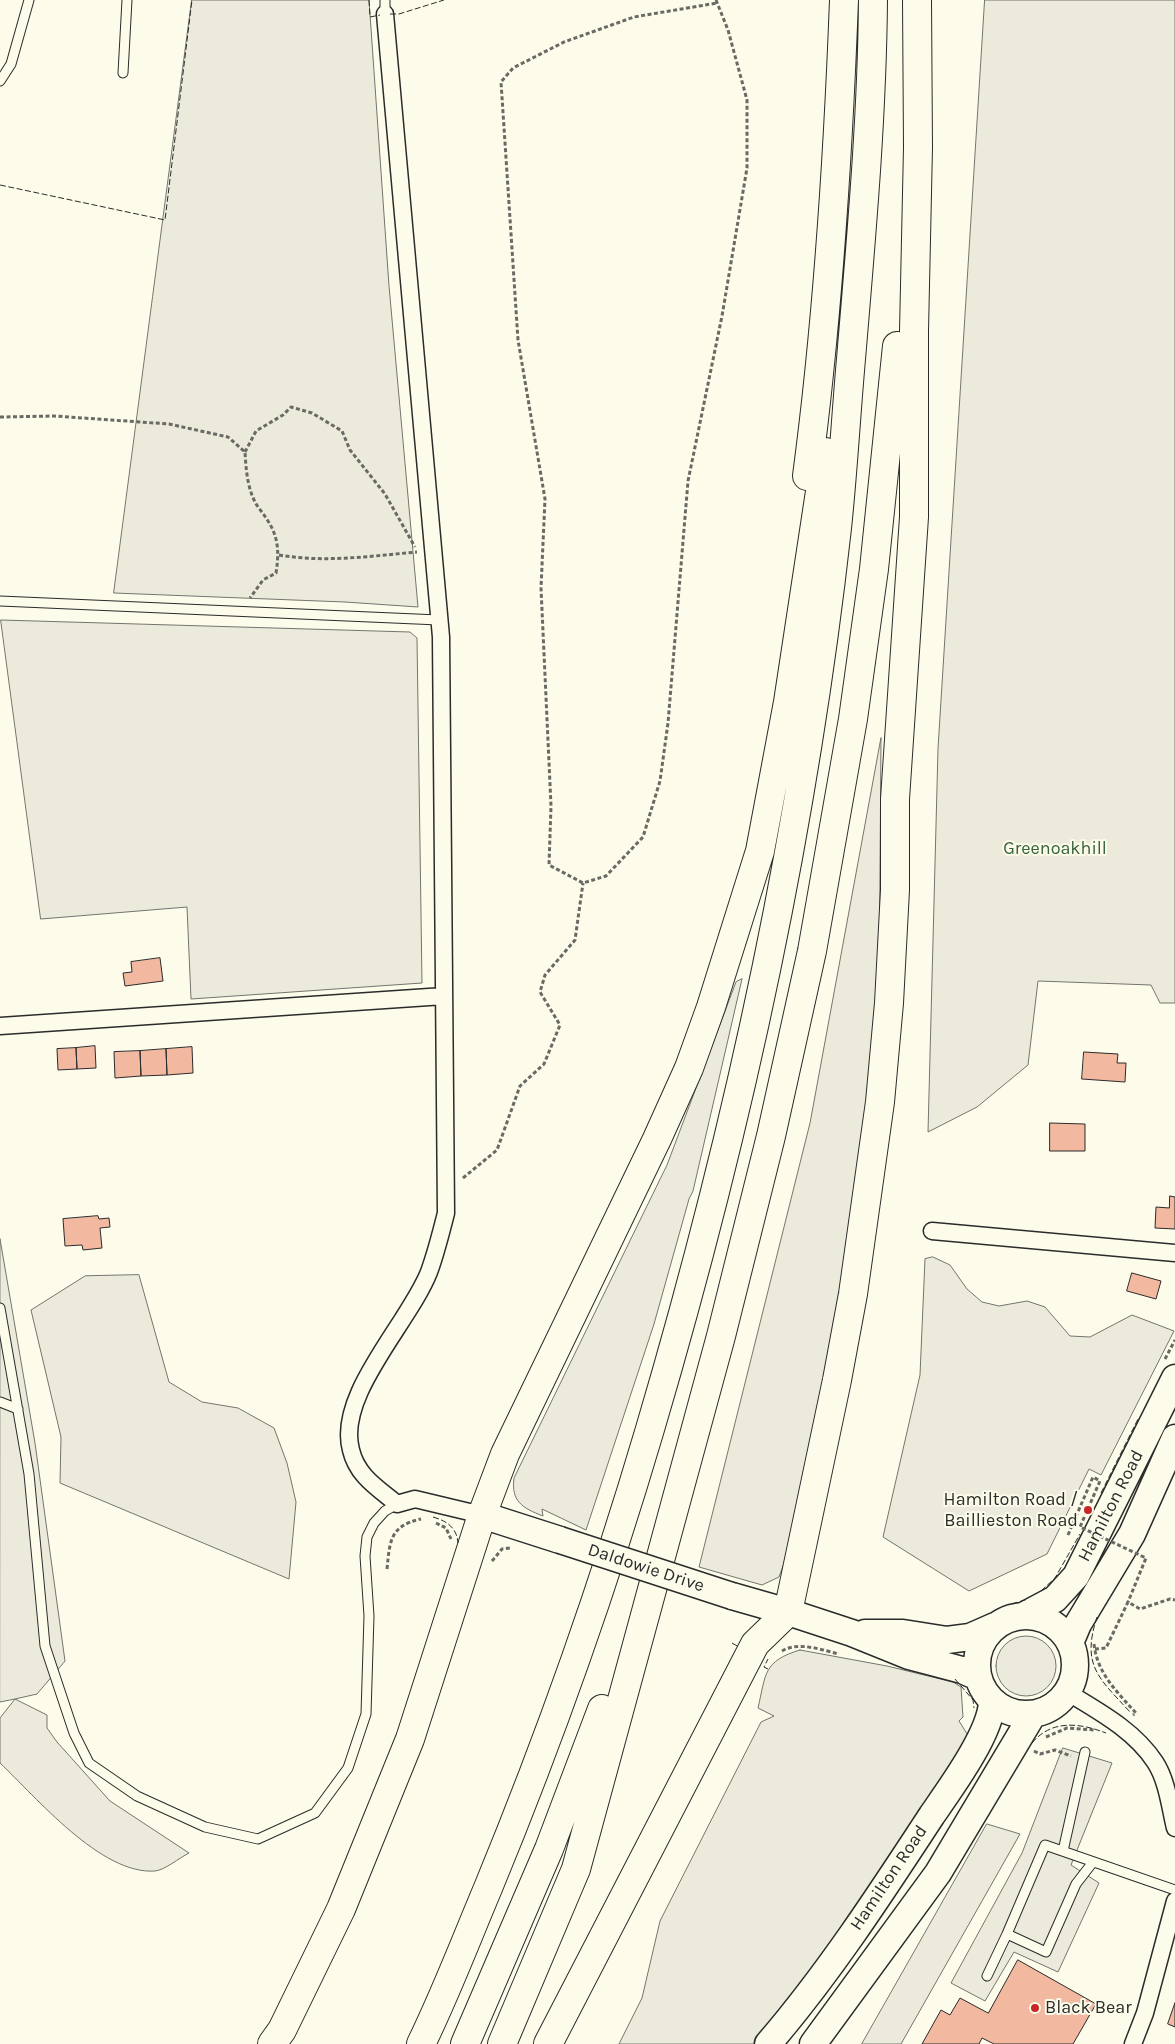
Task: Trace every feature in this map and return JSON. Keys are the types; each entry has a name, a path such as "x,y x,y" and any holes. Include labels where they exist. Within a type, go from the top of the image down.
{"highway":[{"path":"730,949 776,699 821,368 833,212 844,0"},
{"path":"421,2044 537,1768 584,1638 626,1512 672,1354 728,1141 769,954 797,810 837,527 866,176 874,0"},
{"path":"502,2044 576,1869 721,1336 769,1146 812,951 833,841 855,701 874,569 893,404 904,256 916,0"},
{"path":"548,2044 755,1644 788,1612 853,1294 880,1102 889,1003 894,890 894,799 914,517 914,332 918,147 916,0"},
{"path":"272,2044 282,2030 341,1908 410,1739 482,1515 505,1454 657,1139 689,1068 730,949 760,851 788,702 866,176"},
{"path":"465,2044 545,1858 586,1755 637,1611 721,1336"}],"main road":[{"name":"Hamilton Road","path":"1025,1615 1055,1599 1076,1576 1175,1378"},
{"name":"Hamilton Road","path":"1082,1646 1078,1624 1132,1534 1175,1438"},
{"name":"Daldowie Drive","path":"482,1515 732,1596 788,1612 847,1644"},
{"path":"847,1644 903,1633 948,1640 970,1637 1015,1616 1039,1617 1053,1624 1082,1646 1075,1660 1074,1674 1067,1692 1048,1709 1033,1714 1017,1714 992,1702 982,1689 978,1677 978,1652 984,1639 995,1626"},
{"path":"847,1644 909,1656 962,1670 978,1677"},
{"name":"Hamilton Road","path":"768,2044 791,2017 843,1946 940,1803 988,1722 992,1702"},
{"name":"Hamilton Road","path":"814,2043 938,1873 1033,1714"}],"street":[{"path":"385,7 439,620 446,1214 429,1273 361,1390 351,1412 348,1432 355,1462 367,1479 398,1504 415,1499 482,1515"},
{"path":"0,1026 444,996"},
{"path":"932,1231 1175,1253"},
{"path":"1067,1692 1121,1726 1155,1762 1168,1795 1175,1828"},
{"path":"1133,2044 1145,2013 1175,1901"},
{"path":"1141,2044 1145,2013"}],"lane":[{"path":"0,81 11,64 29,0"},
{"path":"122,73 128,0"},
{"path":"0,601 439,620"},
{"path":"0,1308 2,1343 18,1409 29,1474 45,1646 74,1733 89,1763 137,1796 205,1827 258,1839 315,1813 348,1768 366,1714 369,1616 365,1556 367,1536 374,1523 385,1511 398,1504"},
{"path":"0,1402 18,1409"},
{"path":"1063,1851 1084,1756"},
{"path":"987,1976 1045,1845 1175,1890"},
{"path":"1007,1934 1046,1952 1076,1884 1093,1862"}],"path":[{"path":"717,2 728,30 747,100 747,168 722,316 688,481 668,723 660,781 643,837 606,876 583,883 549,865 551,806 541,588 545,499 518,340 501,82 513,68 564,42 634,17 717,2"},
{"path":"240,612 263,580 276,573 279,555 276,537 255,502 246,473 245,452 256,431 283,415 291,407 312,413 342,431 350,450 385,494 418,552 305,560 279,555"},
{"path":"0,417 54,416 169,424 228,437 245,452"},
{"path":"446,1191 498,1150 520,1086 544,1064 560,1025 540,992 545,974 575,940 583,883"},
{"path":"1068,1535 1093,1477 1100,1481 1080,1527 1146,1558 1106,1648 1082,1646"},
{"path":"1128,1602 1140,1609 1170,1599 1175,1600"},
{"path":"755,1644 775,1656 789,1647 813,1648 847,1644"},
{"path":"1032,1750 1040,1754 1055,1750 1084,1756"}],"green space":[{"path":"192,0 369,0 389,286 418,607 345,602 114,593"},
{"name":"Greenoakhill","path":"985,0 1175,0 1175,1003 1160,1003 1151,985 1038,981 1028,1065 977,1107 928,1132 938,749"},
{"path":"1,620 410,632 417,638 422,983 191,999 187,907 41,919"},
{"path":"881,738 879,1001 855,1225 787,1555 779,1577 762,1585 699,1567 810,1123"},
{"path":"742,979 693,1191 689,1199 654,1324 586,1530 542,1509 543,1516 524,1507 516,1498 514,1478 667,1165 736,982"},
{"path":"0,1239 35,1443 65,1661 37,1694 0,1702"},
{"path":"933,1257 950,1265 967,1289 982,1302 999,1306 1027,1301 1045,1307 1070,1336 1090,1337 1132,1315 1174,1331 1101,1475 1089,1469 1047,1554 969,1591 883,1537 920,1375 925,1259"},
{"path":"139,1275 169,1382 202,1402 238,1408 274,1428 287,1463 296,1502 289,1579 60,1483 61,1437 31,1310 85,1276"},
{"path":"1020,1636 1032,1636 1043,1641 1051,1649 1056,1660 1054,1678 1043,1691 1032,1696 1020,1696 1009,1691 1001,1683 996,1672 996,1660 1001,1649 1009,1641"},
{"path":"800,1650 887,1666 953,1682 961,1687 963,1717 959,1721 969,1737 807,1984 755,2044 619,2044 642,1998 660,1921 761,1722 774,1716 758,1708 768,1670 779,1659"},
{"path":"15,1699 47,1715 47,1728 57,1742 110,1801 189,1853 159,1870 134,1869 113,1861 92,1848 71,1831 0,1763 0,1718"},
{"path":"987,1824 1020,1834 901,2044 862,2044"}],"shaded area":[{"path":"1063,1748 1112,1763 1071,1865 1099,1883 1058,1972 1014,1952 985,2001 951,1983 1022,1853"}],"building":[{"path":"160,958 163,981 125,986 123,973 132,972 131,962"},
{"path":"95,1046 96,1068 77,1069 76,1048"},
{"path":"192,1047 193,1073 167,1075 166,1049"},
{"path":"76,1048 77,1069 58,1070 57,1049"},
{"path":"166,1049 167,1075 141,1076 140,1051"},
{"path":"140,1051 141,1076 115,1078 114,1052"},
{"path":"1084,1052 1118,1054 1117,1063 1126,1063 1125,1082 1082,1079"},
{"path":"1050,1123 1085,1124 1085,1151 1050,1151"},
{"path":"1170,1196 1175,1197 1175,1229 1155,1228 1156,1207 1169,1208"},
{"path":"98,1216 99,1219 109,1218 110,1227 100,1228 102,1248 83,1250 82,1245 65,1246 63,1219"},
{"path":"1132,1273 1161,1281 1156,1299 1127,1291"},
{"path":"1018,1960 1096,2004 1073,2044 994,2044 982,2038 979,2044 922,2044 941,2010 950,2015 960,1998 988,2013"},
{"path":"1175,2003 1175,2027 1168,2024"}],"fence":[{"path":"0,185 165,220 192,0"},
{"path":"369,0 370,17 380,15"},
{"path":"390,14 399,14 444,0"},
{"path":"1101,1493 1139,1417"},
{"path":"433,1517 443,1521 453,1529 458,1543"},
{"path":"1041,1591 1055,1578 1080,1534"},
{"path":"1012,1604 1028,1599"},
{"path":"1097,1617 1091,1648 1092,1660 1102,1680 1130,1712"},
{"path":"732,1643 739,1647"},
{"path":"768,1659 764,1667 768,1669"},
{"path":"955,1679 973,1700 974,1708"},
{"path":"1032,1743 1048,1730 1067,1725 1086,1727 1106,1733"}],"place":[{"name":"Hamilton Road / Baillieston Road","path":"1088,1510"},
{"name":"Black Bear","path":"1035,2008"}]}
